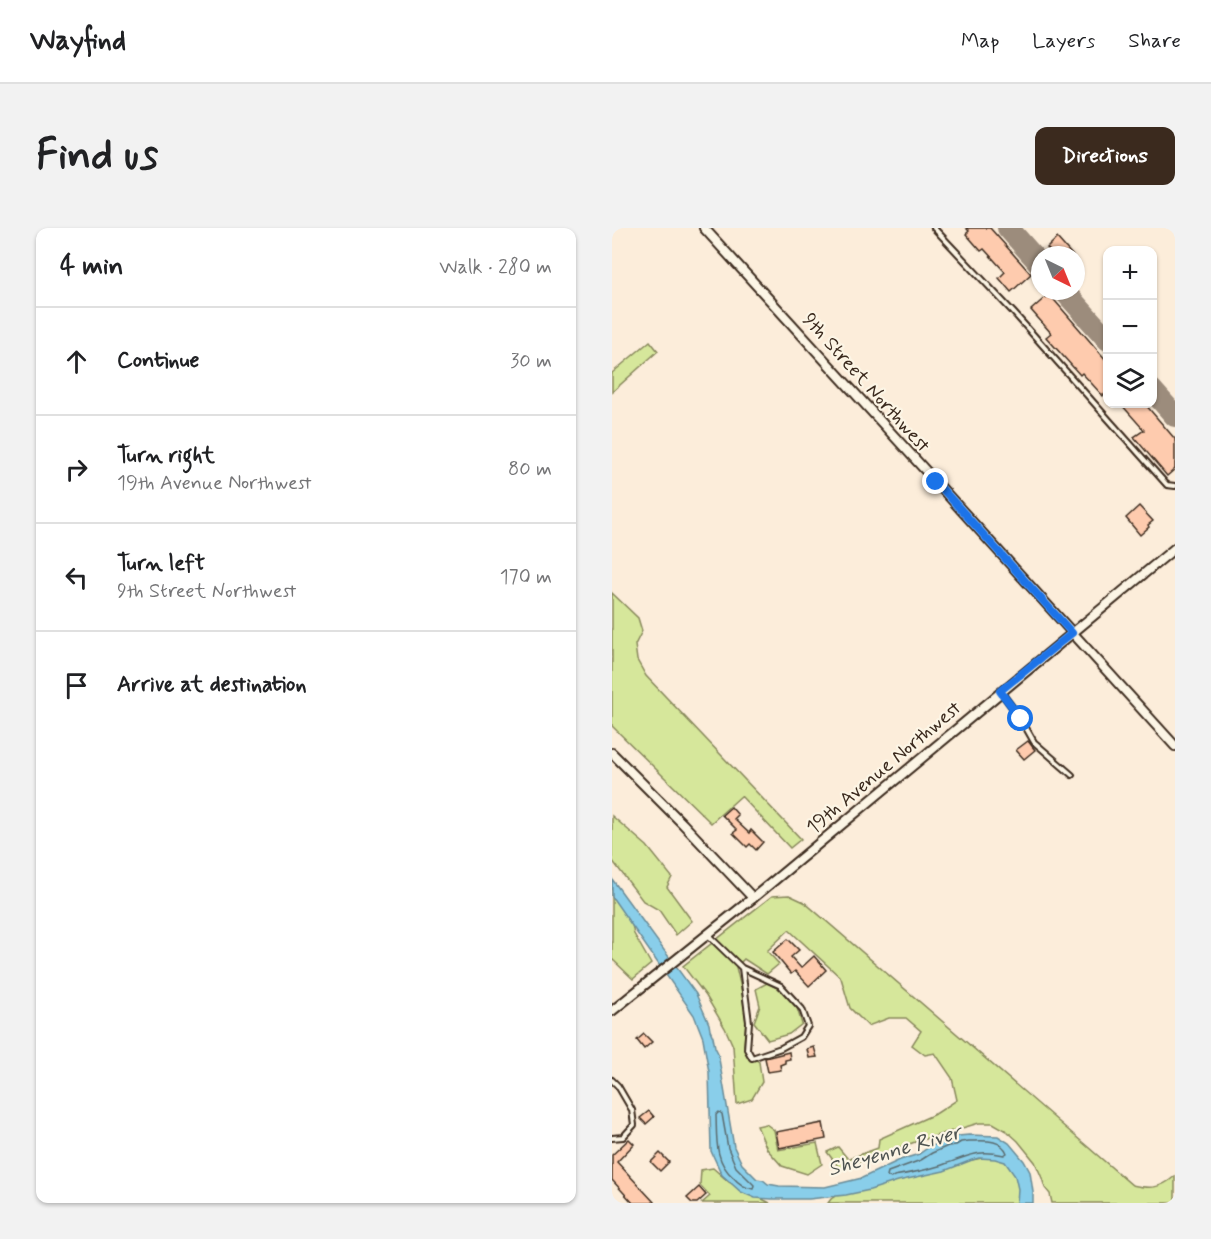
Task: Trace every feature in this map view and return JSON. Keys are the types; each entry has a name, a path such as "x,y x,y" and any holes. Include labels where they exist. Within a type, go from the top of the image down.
{"street":[{"name":"9th Street Northwest","path":"704,228 1175,746"},
{"name":"19th Avenue Northwest","path":"612,1011 1175,548"},
{"path":"612,753 753,897"}],"lane":[{"path":"934,228 1013,312 1167,486 1175,486"},
{"path":"1000,691 1021,719 1034,742 1072,775"},
{"path":"708,934 742,968 781,986 802,1009 808,1026 801,1037 781,1048 753,1058 747,1049 749,1022 742,968"},
{"path":"612,1080 632,1110 634,1125 623,1137 612,1138"}],"green space":[{"path":"650,341 658,351 612,392 612,373"},
{"path":"612,593 638,618 642,631 635,645 637,660 646,676 801,839 790,848 741,796 711,823 612,726"},
{"path":"612,816 647,846 672,877 667,887 692,921 676,935 659,910 643,901 612,860"},
{"path":"612,883 629,910 634,934 651,964 633,979 612,959"},
{"path":"789,895 804,902 1132,1185 1155,1187 1175,1176 1175,1203 1052,1203 1035,1162 1018,1141 993,1123 979,1123 915,1142 840,1169 827,1152 838,1147 848,1159 878,1148 879,1139 937,1113 957,1100 952,1078 935,1053 925,1055 912,1045 921,1031 906,1018 889,1018 868,1026 850,1008 841,978 789,930 767,951 779,964 767,974 744,959 736,967 746,1022 744,1045 751,1056 759,1062 762,1082 752,1099 737,1104 733,1046 706,996 683,966 772,896"},
{"path":"767,983 782,990 797,1008 802,1024 789,1034 768,1040 754,1022 760,1006 756,989"},
{"path":"766,1124 774,1130 778,1150 817,1143 822,1164 807,1174 782,1166 767,1149 757,1126"},
{"path":"1002,1154 1032,1203 828,1203 843,1191 867,1181"},
{"path":"713,1168 729,1182 770,1203 702,1203 710,1196 700,1185 701,1170"}],"water":[{"path":"612,879 696,994 718,1053 734,1147 742,1164 757,1179 779,1186 825,1187 862,1178 958,1136 998,1136 1009,1143 1030,1172 1033,1203 1017,1203 1018,1189 1015,1176 1005,1162 979,1158 944,1171 846,1195 809,1199 772,1199 755,1198 741,1192 722,1175 711,1151 709,1072 703,1038 694,1015 612,897"}],"building":[{"path":"966,228 990,228 1031,274 1011,292 999,278 1005,272 984,249 981,251 966,234 969,231"},
{"path":"1057,238 1064,246 1049,246"},
{"path":"1042,300 1054,300 1103,356 1103,396 1082,373 1080,375 1046,337 1051,333 1031,310"},
{"path":"1125,408 1148,408 1175,439 1175,469 1167,476 1134,437 1144,430"},
{"path":"1139,506 1153,521 1140,535 1126,518"},
{"path":"1028,741 1035,750 1024,759 1016,750"},
{"path":"731,807 738,815 734,819 749,833 751,830 763,842 756,850 750,844 747,847 733,833 737,830 722,815"},
{"path":"788,939 799,950 791,957 801,968 814,956 826,970 809,986 795,971 791,974 773,952"},
{"path":"644,1034 652,1042 644,1049 637,1040"},
{"path":"814,1047 817,1057 809,1058 807,1049"},
{"path":"789,1052 790,1059 780,1065 781,1070 768,1072 765,1058"},
{"path":"649,1111 654,1117 646,1124 640,1118"},
{"path":"823,1123 826,1139 779,1148 776,1132"},
{"path":"629,1139 634,1144 617,1162 655,1203 633,1203 612,1180 612,1155"},
{"path":"660,1153 669,1162 660,1171 651,1162"},
{"path":"699,1187 706,1195 697,1203 692,1203 687,1198"}],"taxiway":[{"path":"1008,228 1031,254"},
{"path":"1072,300 1103,334"},
{"path":"1157,396 1175,416"}],"route":[{"path":"936,482 1072,633 1000,691 1021,719"}],"water label":[{"name":"Sheyenne River","path":"894,1150"}]}
